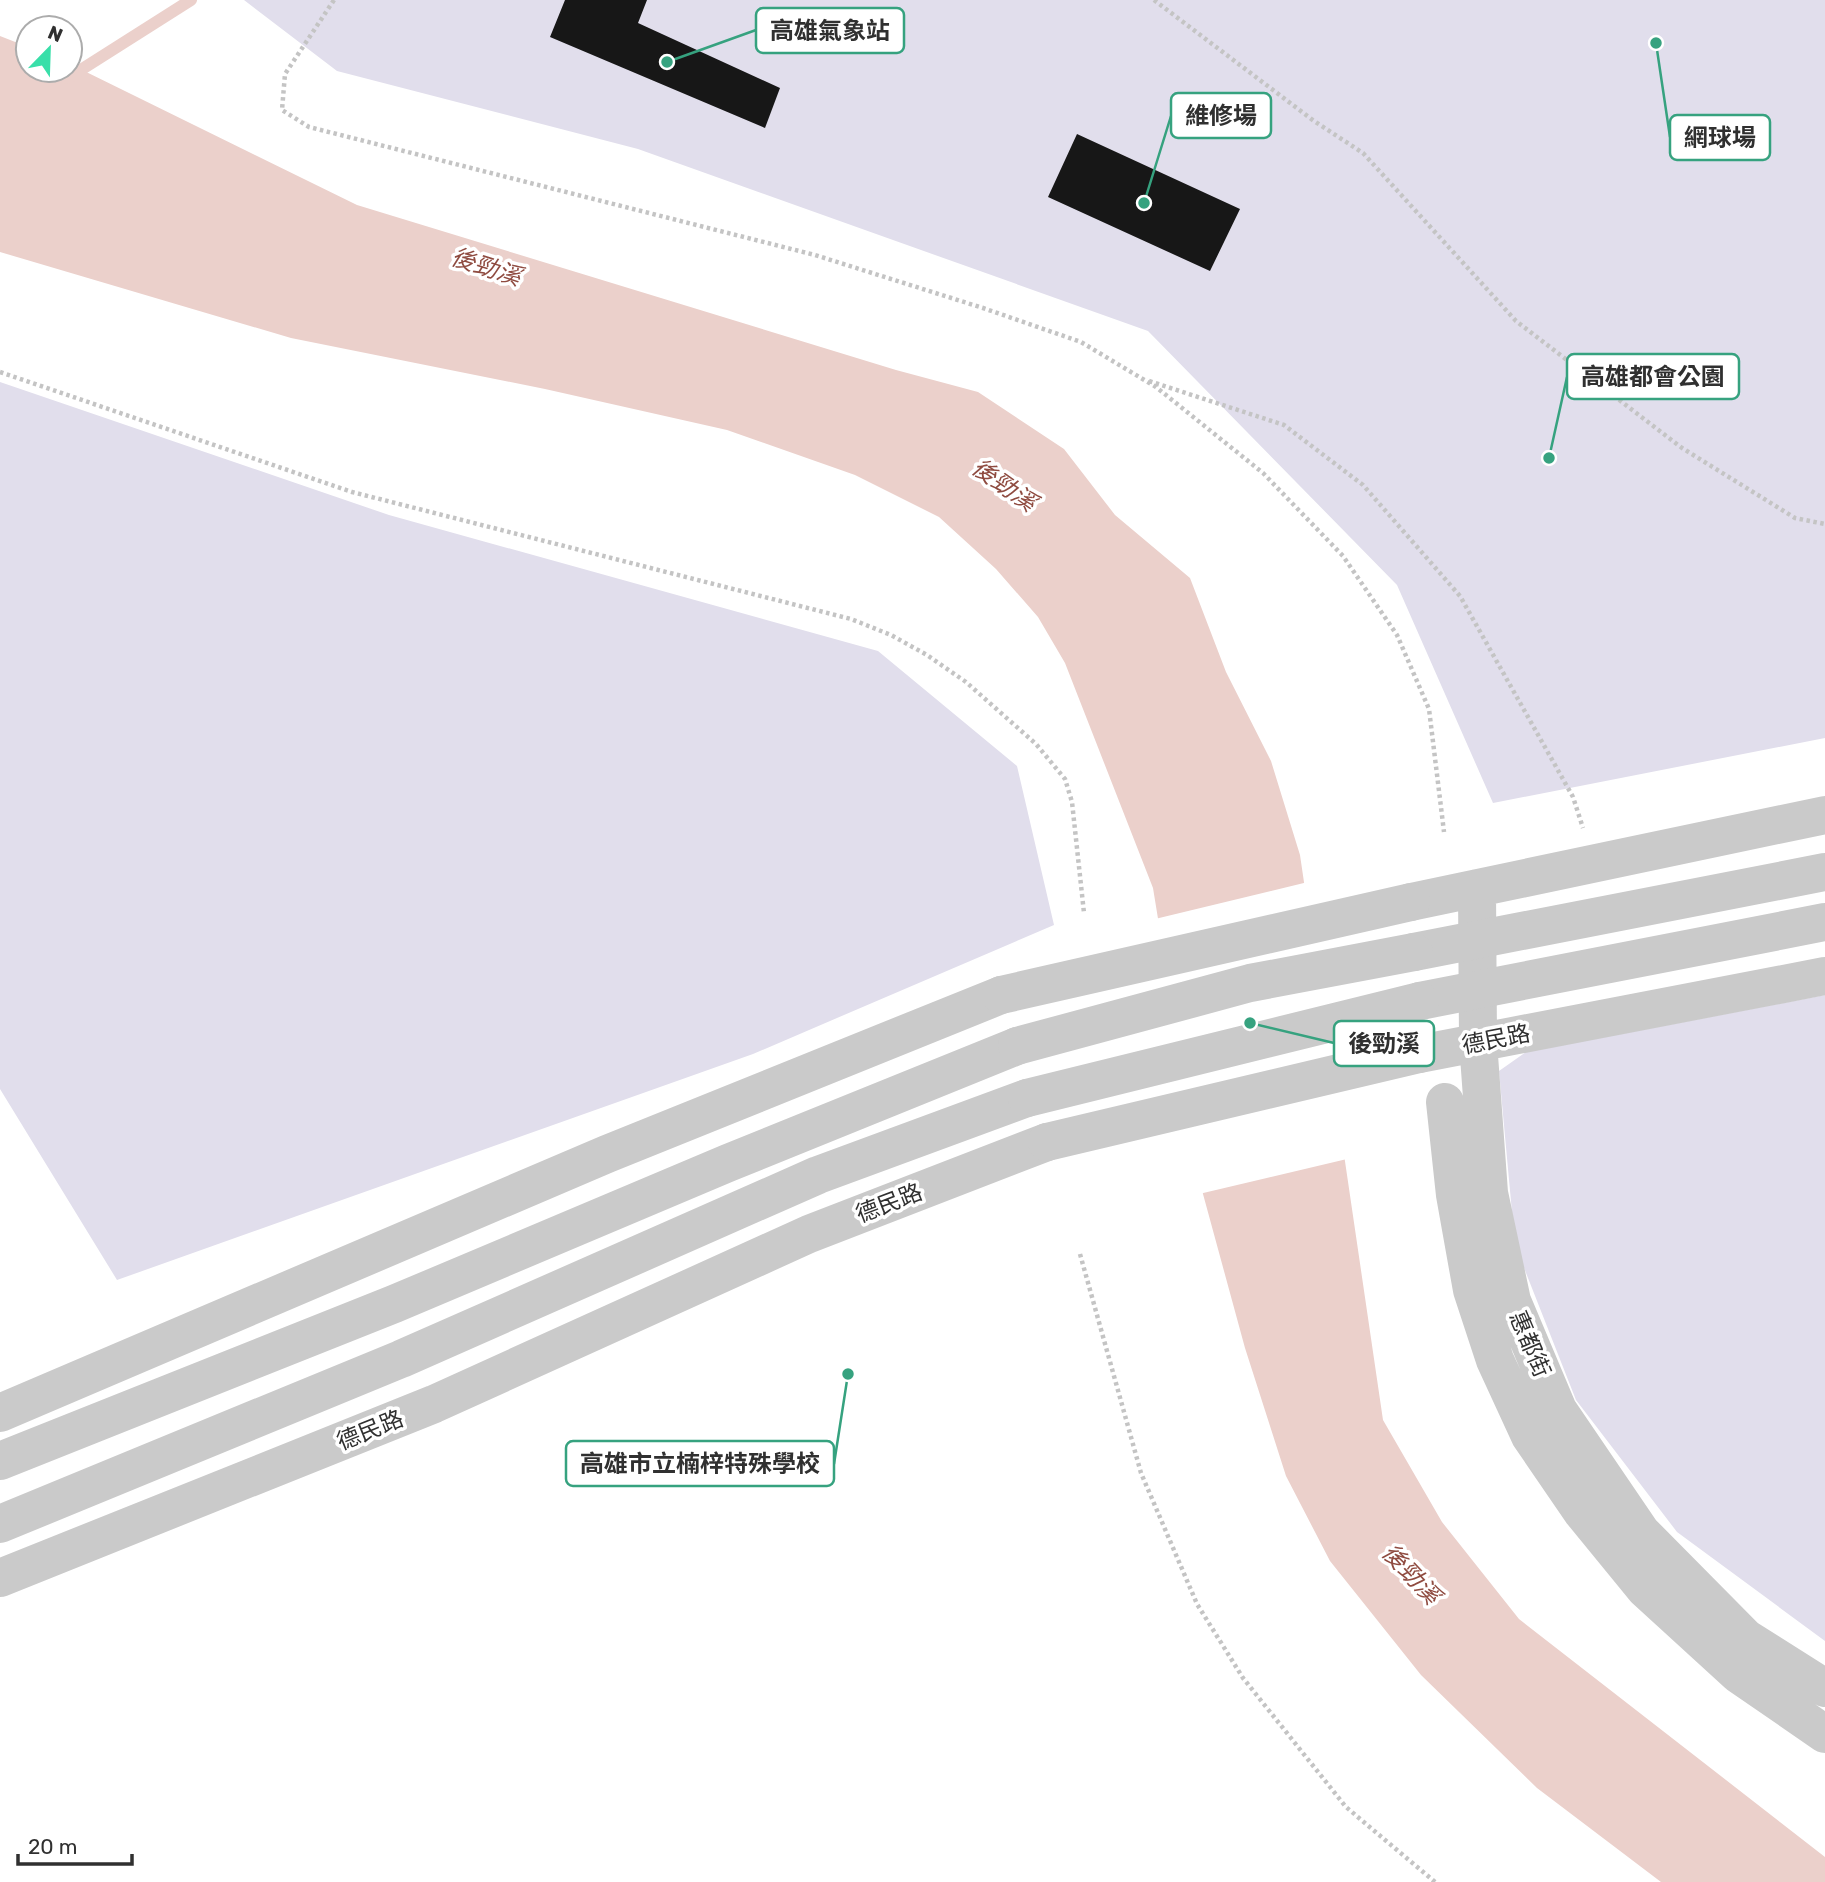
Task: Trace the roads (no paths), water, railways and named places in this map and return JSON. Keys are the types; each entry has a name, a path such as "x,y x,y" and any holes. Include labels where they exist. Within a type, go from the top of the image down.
{"street":[{"path":"0,1413 607,1154 1001,995 1411,902 1825,815"},
{"path":"0,1461 394,1304 741,1157 1017,1046 1250,983 1825,872"},
{"name":"惠都街","path":"1477,888 1478,1042 1489,1194 1512,1301 1558,1410 1641,1532 1746,1637 1825,1688"},
{"path":"0,1524 401,1359 818,1175 1027,1098 1420,1001 1825,922"},
{"name":"德民路","path":"0,1578 434,1404 809,1234 1047,1142 1419,1054 1825,976"},
{"path":"1445,1102 1455,1195 1472,1290 1495,1360 1530,1436 1582,1512 1645,1589 1738,1674 1825,1734"}],"water":[{"name":"後勁溪","path":"0,36 14,42 14,84 84,84 84,71 357,205 896,370 978,392 1064,449 1115,515 1190,578 1226,672 1271,761 1300,855 1383,1420 1442,1522 1519,1619 1825,1857 1825,1882 1661,1882 1537,1788 1421,1675 1330,1561 1286,1476 1245,1348 1203,1194 1153,888 1065,663 1038,617 996,569 939,517 855,475 727,430 545,389 291,338 0,252"}],"waterway":[{"path":"84,68 191,0"}],"place":[{"name":"網球場","path":"1656,43"},
{"name":"高雄氣象站","path":"667,62"},
{"name":"維修場","path":"1144,203"},
{"name":"高雄都會公園","path":"1549,458"},
{"name":"後勁溪","path":"1250,1023"},
{"name":"高雄市立楠梓特殊學校","path":"848,1374"}]}
